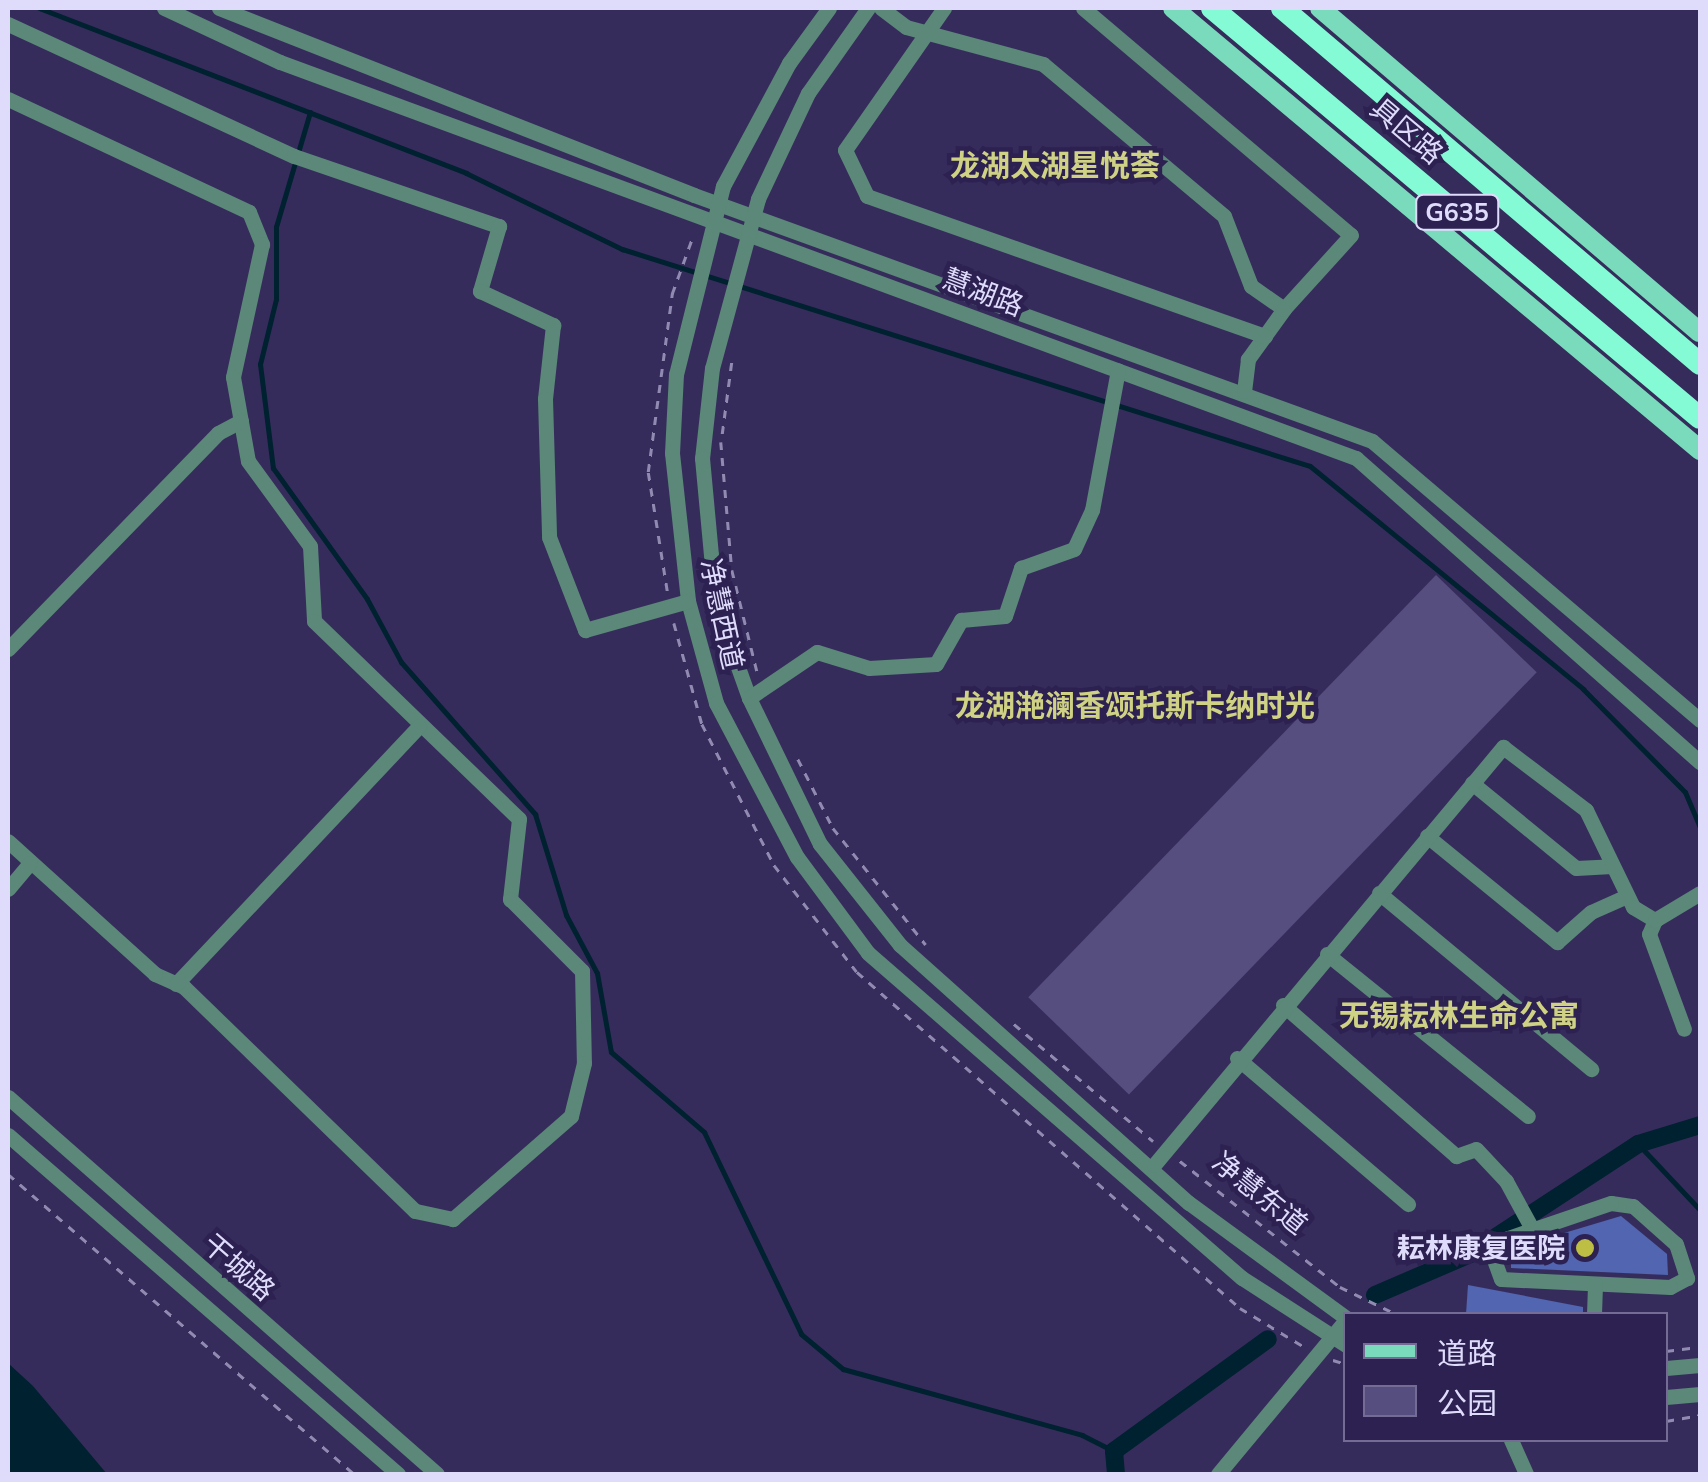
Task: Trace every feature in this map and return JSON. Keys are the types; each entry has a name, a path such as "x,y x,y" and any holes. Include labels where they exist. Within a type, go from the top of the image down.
{"highway":[{"name":"具区路","path":"1212,8 1700,418"},
{"name":"具区路","path":"1282,8 1700,364"}],"main road":[{"path":"1173,8 1700,450"},
{"path":"1320,8 1700,332"},
{"path":"1364,76 1420,92"}],"street":[{"name":"慧湖路","path":"164,8 280,62 1244,392 1372,440 1700,720"},
{"name":"慧湖路","path":"219,8 716,211"},
{"name":"净慧西道","path":"829,8 757,118 716,211 700,262 676,374 672,454 688,600 716,703 796,857 868,953 1068,1134 1242,1278 1339,1342"},
{"name":"净慧西道","path":"868,8 808,93 750,223 724,306 702,458 723,625 820,844 900,945 1084,1109"},
{"path":"881,8 925,32 1043,64 1224,216 1251,286 1284,310"},
{"path":"944,8 845,150 867,196 1265,336"},
{"path":"1083,8 1351,235 1284,310 1248,359 1244,392"},
{"path":"8,24 300,158 498,226 480,291 553,324 545,400 549,537 585,630 688,600"},
{"path":"8,100 249,212 262,244 232,376 248,461 310,546 314,622 519,819 510,899 582,971 584,1063 571,1116 452,1220 415,1211 176,984 10,849"},
{"name":"慧湖路","path":"750,223 1118,370 1356,458 1700,762"},
{"path":"756,693 818,652 869,668 936,664 961,620 1005,616 1021,568 1074,549 1092,510 1118,370"},
{"path":"8,649 218,434 240,421"},
{"path":"176,984 418,726"},
{"path":"1154,1166 1237,1058 1504,746 1586,810 1627,896 1655,920"},
{"path":"1472,783 1576,868 1612,866"},
{"path":"1427,836 1558,942 1591,912 1627,896"},
{"path":"8,890 30,864"},
{"path":"1379,892 1591,1069"},
{"path":"1684,1029 1649,934 1655,920 1700,893"},
{"path":"1326,954 1528,1116"},
{"path":"1282,1005 1456,1156 1476,1148 1528,1223"},
{"path":"1237,1058 1408,1204"},
{"name":"干城路","path":"8,1097 436,1474"},
{"name":"净慧东道","path":"1084,1109 1245,1248 1343,1317"},
{"name":"干城路","path":"8,1135 398,1474"},
{"path":"1611,1202 1633,1206 1676,1244 1688,1278 1670,1287 1501,1279 1491,1252 1528,1223 1611,1202"},
{"path":"1594,1312 1595,1284"},
{"path":"1218,1474 1319,1356 1339,1342"},
{"path":"1668,1368 1700,1365"},
{"path":"1668,1397 1700,1394"},
{"path":"1511,1442 1526,1474"}],"path":[{"path":"672,294 683,256"},
{"name":"净慧西道","path":"734,348 721,440 732,570 756,693"},
{"path":"789,741 833,828 930,949"},
{"name":"净慧东道","path":"1000,1012 1099,1099 1340,1288 1392,1312"},
{"path":"1058,1151 1240,1308 1319,1356 1343,1363"},
{"path":"8,1174 354,1474"},
{"path":"1668,1351 1700,1346"},
{"path":"1668,1421 1700,1415"}],"green space":[{"path":"1436,575 1537,672 1129,1095 1028,997"}],"water":[{"path":"8,1363 33,1386 107,1474 8,1474"}],"building":[{"name":"耘林康复医院","path":"1621,1216 1667,1254 1668,1275 1511,1268 1511,1249"},
{"path":"1468,1285 1583,1307 1583,1312 1466,1312"}],"waterway":[{"path":"39,8 466,173 622,249 1310,466 1583,689 1685,792 1700,827"},
{"path":"310,112 276,227 276,299 260,364 273,468 367,599 401,662 535,814 566,915 597,973 611,1052 704,1132 801,1334 843,1369 1082,1435 1114,1451"},
{"path":"1375,1295 1470,1254 1638,1144 1700,1125"},
{"path":"1638,1144 1700,1210"},
{"path":"1116,1474 1114,1451 1268,1339"}],"place":[{"name":"耘林康复医院","path":"1585,1248"}],"district":[{"name":"龙湖太湖星悦荟","path":"1055,165"},
{"name":"龙湖滟澜香颂托斯卡纳时光","path":"1135,705"},
{"name":"无锡耘林生命公寓","path":"1459,1015"}]}
